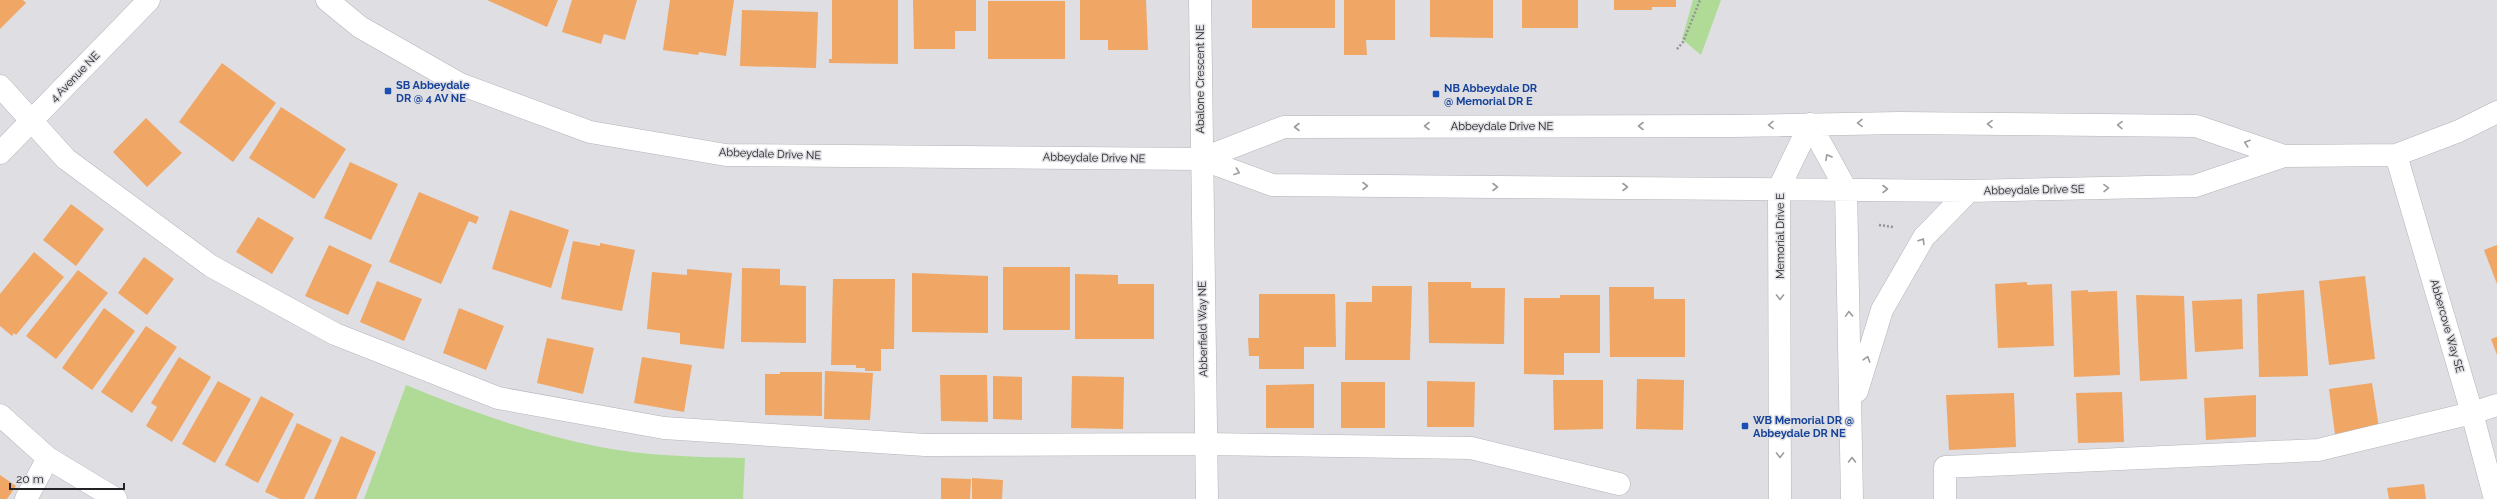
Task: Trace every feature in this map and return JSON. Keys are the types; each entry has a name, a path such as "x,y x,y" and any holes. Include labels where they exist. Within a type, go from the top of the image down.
{"street":[{"name":"4 Avenue NE","path":"0,153 32,122 149,0"},
{"name":"Abbeydale Drive NE","path":"327,0 360,27 460,84 590,132 726,154 1201,159 1272,185 1779,188"},
{"name":"Abalone Crescent NE","path":"1200,0 1201,159"},
{"path":"0,86 66,159 211,266 335,334 498,398 664,428 925,445 1205,444 1471,448 1619,484"},
{"name":"Abbeydale Drive SE","path":"1779,188 1968,191 2195,186 2284,156 2396,155 2459,131 2497,112"},
{"path":"1810,124 1846,189 1852,409 1852,499"},
{"name":"Abbeydale Drive NE","path":"1201,159 1284,127 1810,124"},
{"name":"Abbeydale Drive SE","path":"1810,124 2196,126 2284,156"},
{"name":"Memorial Drive E","path":"1780,499 1779,188 1810,124"},
{"name":"Abbercove Way SE","path":"2396,155 2472,413 2494,499"},
{"name":"Abberfield Way NE","path":"1201,159 1207,499"},
{"path":"1852,409 1882,310 1924,237 1968,191"},
{"path":"1945,499 1945,467 2318,450 2472,413 2497,405"},
{"path":"0,416 48,458 116,499"},
{"path":"26,499 48,458"}],"path":[{"path":"1677,49 1683,42 1700,0"}],"green space":[{"path":"1693,0 1721,0 1701,55 1682,39"},
{"path":"406,385 453,404 502,421 575,442 618,450 654,454 745,458 743,499 364,499"}],"building":[{"path":"0,0 23,0 26,3 0,29"},
{"path":"487,0 558,0 547,27"},
{"path":"572,0 637,0 625,40 604,34 601,44 562,32"},
{"path":"670,0 734,0 726,56 699,52 698,55 663,50"},
{"path":"832,0 898,0 898,64 829,63 829,59 832,59"},
{"path":"913,0 976,0 976,31 955,31 955,49 914,49"},
{"path":"1080,0 1146,0 1148,50 1108,50 1108,40 1080,40"},
{"path":"1252,0 1335,0 1335,28 1252,28"},
{"path":"1344,0 1395,0 1395,40 1366,40 1367,55 1344,55"},
{"path":"1430,0 1493,0 1493,38 1430,37"},
{"path":"1522,0 1578,0 1578,28 1522,28"},
{"path":"1614,0 1676,0 1676,7 1652,7 1652,10 1614,10"},
{"path":"988,1 1065,1 1065,59 988,59"},
{"path":"742,10 818,12 816,68 740,66"},
{"path":"222,63 276,103 233,162 179,122"},
{"path":"281,107 346,149 314,199 249,158"},
{"path":"146,118 182,153 147,187 113,152"},
{"path":"350,162 398,184 371,240 324,218"},
{"path":"419,192 479,217 476,224 469,221 441,284 389,262"},
{"path":"71,204 104,229 76,266 43,240"},
{"path":"510,210 569,230 551,288 492,269"},
{"path":"258,217 294,238 272,274 236,252"},
{"path":"573,241 600,246 600,243 635,250 622,311 561,299"},
{"path":"329,245 372,265 348,315 305,296"},
{"path":"2497,245 2497,284 2484,250"},
{"path":"34,252 64,277 16,335 14,333 12,336 0,326 0,294"},
{"path":"144,257 174,279 147,315 118,293"},
{"path":"1003,267 1070,267 1070,330 1003,330"},
{"path":"742,268 780,269 780,285 806,286 806,343 741,342"},
{"path":"687,269 732,273 724,349 680,344 680,333 647,329 652,272 687,275"},
{"path":"78,270 108,293 56,359 26,336"},
{"path":"912,273 988,276 988,333 912,332"},
{"path":"1075,274 1118,275 1118,284 1154,284 1154,339 1075,339"},
{"path":"2365,276 2375,359 2329,365 2319,281"},
{"path":"833,279 895,279 894,349 881,349 881,371 865,371 865,368 856,368 856,365 831,365"},
{"path":"377,281 422,299 404,341 360,322"},
{"path":"1428,282 1471,282 1471,288 1505,288 1504,344 1429,343"},
{"path":"2027,282 2027,285 2052,284 2054,346 1998,348 1995,284"},
{"path":"1372,286 1412,286 1410,360 1345,360 1346,302 1372,302"},
{"path":"1609,287 1654,287 1654,299 1685,299 1685,357 1610,357"},
{"path":"2088,290 2088,292 2117,291 2120,375 2074,377 2071,291"},
{"path":"2304,290 2308,376 2259,377 2257,294"},
{"path":"1259,294 1335,294 1336,347 1304,347 1304,369 1259,369 1259,356 1249,356 1248,338 1259,338"},
{"path":"1560,295 1600,295 1600,353 1564,353 1564,375 1524,374 1524,298 1560,298"},
{"path":"2136,295 2184,296 2187,379 2140,381"},
{"path":"2242,299 2243,349 2195,352 2192,301"},
{"path":"104,308 135,331 92,390 62,368"},
{"path":"459,308 504,326 486,370 443,353"},
{"path":"146,326 177,347 132,413 101,392"},
{"path":"2497,337 2497,355 2491,339"},
{"path":"547,338 594,348 583,394 537,383"},
{"path":"179,357 211,377 172,442 146,426 157,407 151,403"},
{"path":"642,357 692,365 684,412 634,403"},
{"path":"825,371 873,373 870,420 824,419"},
{"path":"780,372 822,372 822,416 765,415 765,374 780,374"},
{"path":"940,375 987,375 988,422 941,421"},
{"path":"993,376 1022,377 1022,420 993,419"},
{"path":"1072,376 1124,377 1123,429 1071,428"},
{"path":"1637,379 1684,380 1683,430 1636,429"},
{"path":"1553,380 1603,380 1603,429 1554,430"},
{"path":"218,381 251,399 215,463 182,444"},
{"path":"1427,381 1475,382 1474,427 1427,427"},
{"path":"1341,382 1385,382 1385,428 1341,428"},
{"path":"2372,383 2379,428 2335,434 2329,389"},
{"path":"1314,384 1314,428 1266,428 1266,385"},
{"path":"2122,392 2124,442 2078,443 2076,393"},
{"path":"2014,393 2016,447 1949,450 1946,395"},
{"path":"2256,395 2256,437 2206,440 2204,398"},
{"path":"261,396 294,414 258,483 225,465"},
{"path":"297,423 332,440 304,499 280,499 265,492"},
{"path":"341,436 376,452 356,499 314,499"},
{"path":"0,475 16,486 7,499 0,499"},
{"path":"941,478 971,479 970,499 941,499"},
{"path":"972,478 1003,480 1002,499 972,499"},
{"path":"2424,484 2426,499 2389,499 2387,488"}],"place":[{"name":"SB Abbeydale DR @ 4 AV NE","path":"388,91"},
{"name":"NB Abbeydale DR @ Memorial DR E","path":"1436,94"},
{"name":"WB Memorial DR @ Abbeydale DR NE","path":"1745,426"}]}
